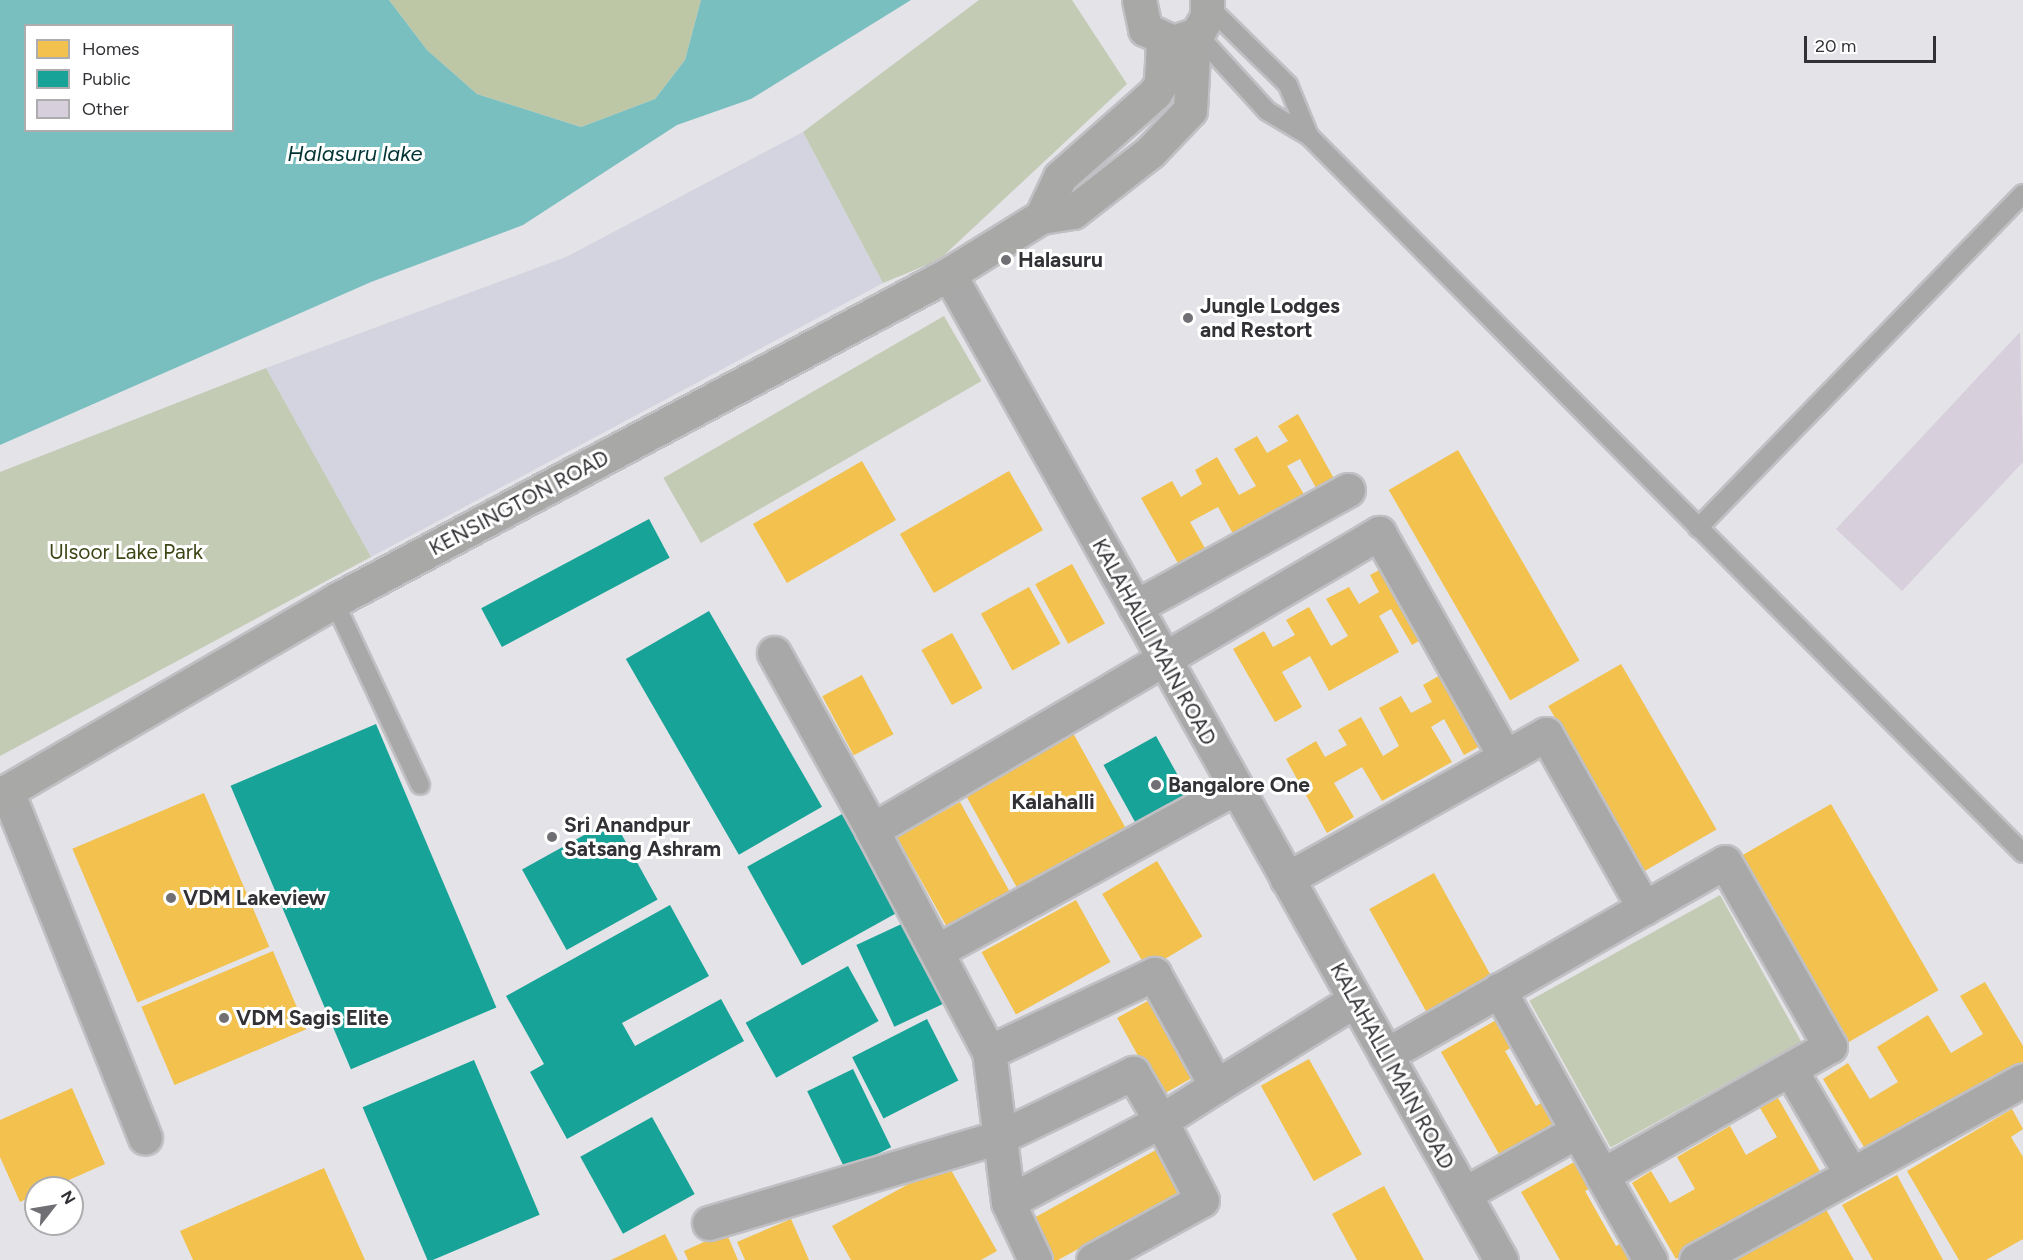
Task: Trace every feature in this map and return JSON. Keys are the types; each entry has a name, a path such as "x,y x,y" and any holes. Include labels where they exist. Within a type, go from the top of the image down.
{"main road":[{"path":"1139,0 1145,29 1194,24"},
{"name":"KENSINGTON ROAD","path":"4,793 334,601 949,274 1041,217 1073,212 1115,182 1190,110 1194,24"}],"street":[{"name":"KALAHALLI MAIN ROAD","path":"949,274 1501,1260"},
{"path":"1135,607 1348,490"},
{"path":"872,830 1162,655 1379,533 1505,757"},
{"path":"774,653 938,951 989,1052 1008,1202 1035,1260"},
{"path":"1287,879 1546,734 1644,908"},
{"path":"938,951 1236,787"},
{"path":"4,793 145,1138"},
{"path":"1386,1055 1725,862 1830,1046 1602,1176"},
{"path":"989,1052 1154,974 1216,1086"},
{"path":"1499,990 1650,1260"},
{"path":"1008,1202 1161,1121 1355,1000"},
{"path":"1790,1069 1851,1174"},
{"path":"709,1224 1000,1137 1133,1073 1202,1200 1094,1260"},
{"path":"1696,1260 2023,1080"},
{"path":"1464,1194 1577,1131"}],"lane":[{"path":"1194,24 1288,85 1309,136"},
{"path":"1194,24 1267,111 1309,136 2023,853"},
{"path":"1698,528 2023,194"},
{"path":"334,601 420,786"}],"shaded area":[{"path":"803,132 883,283 371,557 266,368 566,257"}],"green space":[{"path":"389,0 701,0 685,60 655,99 581,127 477,94 427,50"},
{"path":"979,0 1072,0 1127,84 939,260 883,283 803,132"},
{"path":"944,316 982,381 701,543 663,478"},
{"name":"Ulsoor Lake Park","path":"266,368 371,557 0,756 0,472"},
{"path":"1720,895 1801,1042 1611,1148 1529,1001"}],"water":[{"name":"Halasuru lake","path":"0,0 389,0 427,50 477,94 581,127 655,99 685,60 701,0 911,0 751,99 677,125 523,225 371,282 0,445"}],"building: Homes":[{"path":"1298,414 1337,484 1320,495 1300,459 1287,466 1308,501 1237,541 1218,507 1190,522 1210,557 1183,572 1141,498 1172,481 1181,497 1202,484 1195,470 1217,457 1239,495 1256,486 1234,449 1257,436 1267,453 1288,441 1278,426"},
{"path":"1458,450 1580,660 1510,700 1389,490"},
{"path":"862,461 896,520 787,583 753,524"},
{"path":"1009,471 1043,530 934,593 900,534"},
{"path":"1072,564 1105,623 1068,644 1035,584"},
{"path":"1390,564 1429,635 1412,645 1391,609 1379,616 1399,652 1329,691 1310,656 1282,672 1302,707 1275,722 1233,649 1264,631 1273,647 1295,635 1286,620 1309,607 1331,646 1348,636 1326,599 1349,587 1359,604 1379,592 1370,575"},
{"path":"1029,587 1061,644 1012,671 981,614"},
{"path":"952,633 983,688 952,705 921,650"},
{"path":"1621,664 1716,829 1644,871 1548,706"},
{"path":"1442,674 1482,745 1464,755 1444,719 1431,727 1452,762 1382,801 1362,767 1334,783 1354,817 1327,833 1286,759 1316,741 1325,757 1347,745 1338,730 1361,717 1383,756 1399,746 1379,708 1401,696 1411,713 1432,702 1423,685"},
{"path":"862,675 893,734 854,755 822,696"},
{"path":"1073,733 1130,836 1022,896 965,793"},
{"name":"VDM Lakeview","path":"204,793 269,947 138,1003 72,849"},
{"path":"960,802 1012,896 949,930 897,837"},
{"path":"1831,804 1938,990 1847,1043 1739,857"},
{"path":"1157,861 1202,936 1147,969 1102,894"},
{"path":"1434,873 1495,983 1430,1019 1369,909"},
{"path":"1076,900 1110,962 1016,1014 982,952"},
{"name":"VDM Sagis Elite","path":"273,951 306,1029 175,1085 141,1007"},
{"path":"1985,982 2023,1046 2023,1065 1870,1157 1823,1079 1848,1063 1870,1099 1898,1082 1877,1047 1928,1015 1951,1053 1983,1034 1960,996"},
{"path":"1153,998 1196,1076 1160,1096 1117,1018"},
{"path":"1503,1016 1518,1044 1505,1051 1536,1106 1549,1098 1565,1126 1503,1161 1441,1052"},
{"path":"1309,1059 1362,1154 1314,1181 1261,1086"},
{"path":"72,1088 105,1164 78,1176 24,1176 24,1200 20,1202 0,1157 0,1120"},
{"path":"1778,1098 1822,1175 1676,1259 1632,1183 1651,1171 1670,1203 1695,1189 1677,1157 1730,1126 1746,1155 1777,1137 1760,1108"},
{"path":"2012,1109 2023,1129 2011,1137 2023,1157 2023,1239 1986,1260 1959,1260 1907,1171"},
{"path":"1163,1146 1188,1189 1058,1260 1043,1260 1025,1223"},
{"path":"1583,1157 1598,1184 1585,1191 1616,1246 1629,1239 1641,1260 1560,1260 1521,1192"},
{"path":"947,1163 997,1251 981,1260 851,1260 832,1226"},
{"path":"324,1168 365,1260 193,1260 180,1231"},
{"path":"1897,1175 1943,1260 1873,1260 1842,1205"},
{"path":"1384,1186 1424,1260 1357,1260 1332,1214"},
{"path":"1823,1204 1854,1260 1722,1260"},
{"path":"791,1219 809,1260 745,1260 737,1242"},
{"path":"726,1232 738,1260 688,1260 684,1251"},
{"path":"665,1234 678,1260 611,1260"}],"building: Public":[{"path":"649,519 670,558 502,647 481,608"},
{"path":"709,611 822,807 739,855 626,659"},
{"path":"376,724 496,1008 351,1069 231,786"},
{"path":"1156,736 1190,798 1138,827 1104,765"},
{"path":"853,808 908,907 802,965 747,867"},
{"path":"613,819 658,899 567,950 522,869"},
{"path":"670,905 709,976 622,1023 635,1046 721,999 744,1041 567,1139 530,1072 544,1064 506,996"},
{"path":"908,921 946,1003 894,1027 856,945"},
{"path":"848,966 879,1021 776,1078 746,1023"},
{"path":"927,1019 958,1080 883,1119 852,1057"},
{"path":"474,1060 540,1215 433,1260 427,1260 363,1107"},
{"path":"853,1069 891,1147 845,1170 807,1091"},
{"path":"652,1117 695,1194 623,1234 580,1157"}],"building: Other":[{"path":"2020,332 2023,462 1902,591 1836,529"}],"place":[{"name":"Halasuru","path":"1006,260"},
{"name":"Jungle Lodges and Restort","path":"1188,318"},
{"name":"Bangalore One","path":"1156,785"},
{"name":"Sri Anandpur Satsang Ashram","path":"552,837"},
{"name":"VDM Lakeview","path":"171,898"},
{"name":"VDM Sagis Elite","path":"224,1018"}],"district":[{"name":"Kalahalli","path":"1053,802"}]}
